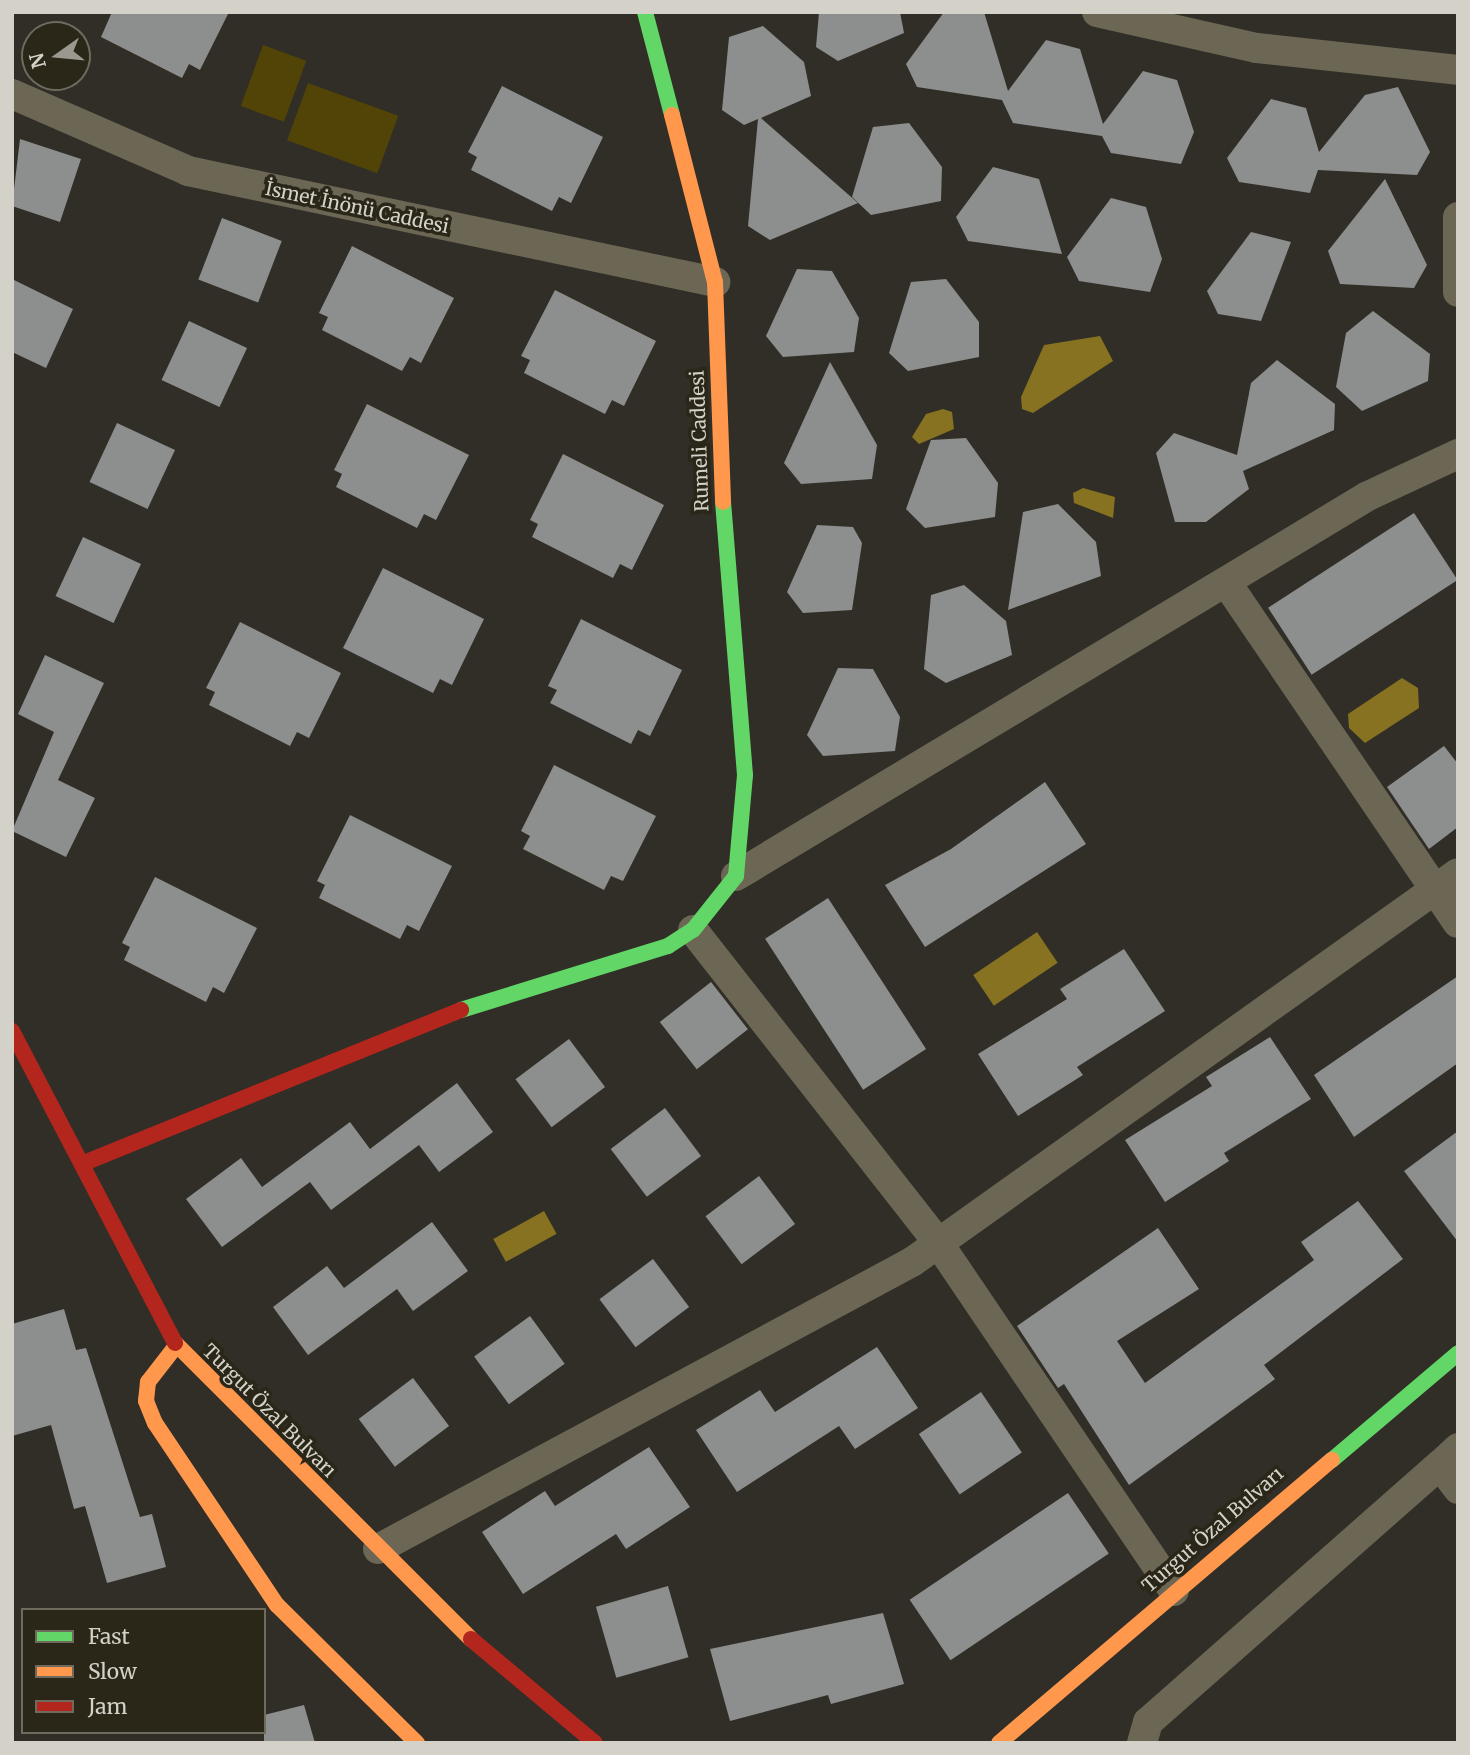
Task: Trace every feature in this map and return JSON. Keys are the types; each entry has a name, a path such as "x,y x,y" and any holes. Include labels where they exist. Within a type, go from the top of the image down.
{"street":[{"name":"Rumeli Caddesi","path":"645,12 715,282 722,489 746,775 736,876"},
{"path":"1097,12 1257,48 1458,70"},
{"name":"İsmet İnönü Caddesi","path":"12,94 188,171 715,282"},
{"path":"1458,217 1458,292"},
{"path":"84,1163 485,1000 668,946 693,930 736,876 1368,496 1458,454"},
{"path":"1226,582 1447,881 1458,923"},
{"path":"378,1549 939,1244 1447,881"},
{"path":"693,930 939,1244 1174,1591"},
{"name":"Turgut Özal Bulvarı","path":"12,1031 84,1163 176,1346 480,1648 595,1743"},
{"path":"176,1346 148,1382 146,1402 155,1423 277,1605 417,1743"},
{"name":"Turgut Özal Bulvarı","path":"999,1743 1174,1591 1458,1353"},
{"path":"1142,1743 1148,1722 1449,1457 1458,1489"}],"shaded area":[{"path":"263,45 306,61 284,122 241,106"},
{"path":"308,83 398,116 377,173 287,140"},
{"path":"1100,336 1113,361 1033,413 1022,409 1021,397 1044,345"},
{"path":"943,409 952,412 954,429 919,444 912,437 926,414"},
{"path":"1083,488 1115,497 1113,518 1074,503 1073,493"},
{"path":"1402,678 1418,688 1419,708 1365,743 1349,728 1348,714"},
{"path":"1037,932 1058,963 994,1006 973,975"},
{"path":"544,1211 557,1234 506,1262 493,1239"}],"building":[{"path":"112,12 229,12 200,70 189,64 182,78 101,37"},
{"path":"819,12 900,12 904,33 838,61 816,47"},
{"path":"944,12 984,12 1008,91 1046,40 1080,49 1103,124 1143,71 1177,80 1194,132 1181,164 1111,153 1102,136 1013,123 1002,100 917,87 906,64"},
{"path":"763,26 804,62 811,96 761,118 858,203 770,240 748,226 758,119 744,125 722,110 729,37"},
{"path":"502,86 603,137 571,203 559,197 552,211 471,170 477,157 468,152"},
{"path":"1398,87 1430,152 1417,175 1318,170 1310,193 1239,182 1227,158 1271,99 1306,108 1319,152 1365,95"},
{"path":"909,123 942,167 941,201 871,215 852,197 873,127"},
{"path":"20,139 81,159 60,222 12,206"},
{"path":"993,167 1039,179 1062,254 968,241 956,217"},
{"path":"1385,179 1427,265 1414,288 1340,284 1328,251"},
{"path":"1111,198 1146,207 1162,259 1150,292 1079,281 1067,257"},
{"path":"222,218 282,241 258,303 198,280"},
{"path":"1251,232 1291,242 1261,321 1218,314 1207,291"},
{"path":"352,246 454,298 421,363 410,357 402,371 322,330 328,317 319,313"},
{"path":"797,269 832,271 859,318 854,352 783,357 766,336"},
{"path":"12,279 73,309 46,368 12,352"},
{"path":"946,279 979,322 979,357 908,371 889,353 911,282"},
{"path":"555,290 656,341 624,406 612,400 605,414 524,373 530,360 521,356"},
{"path":"1373,311 1430,354 1428,381 1362,411 1336,387 1346,333"},
{"path":"189,321 247,348 220,407 162,380"},
{"path":"1277,360 1335,404 1334,430 1243,471 1249,489 1206,522 1175,522 1156,453 1174,433 1237,455 1251,383"},
{"path":"830,362 877,445 872,479 801,484 784,463"},
{"path":"367,404 469,455 436,520 424,514 417,528 336,487 342,474 334,470"},
{"path":"117,423 175,450 148,509 90,482"},
{"path":"966,438 998,483 995,517 925,528 906,509 931,440"},
{"path":"563,454 664,505 632,570 620,564 613,578 532,537 538,524 530,520"},
{"path":"1058,504 1096,542 1101,576 1008,610 1023,512"},
{"path":"1414,513 1458,580 1312,675 1268,608"},
{"path":"817,525 853,527 862,543 852,610 803,613 787,592"},
{"path":"83,537 141,564 114,623 56,596"},
{"path":"383,568 484,619 452,685 440,679 433,693 343,648"},
{"path":"964,585 1006,621 1012,655 946,683 924,669 931,595"},
{"path":"581,619 682,670 650,736 638,730 631,744 550,703 557,690 548,686"},
{"path":"240,622 341,673 309,738 297,732 290,746 209,705 215,692 206,688"},
{"path":"45,655 104,683 58,780 95,798 66,857 12,831 54,732 18,714"},
{"path":"838,668 873,669 900,717 895,751 823,756 807,735"},
{"path":"1444,746 1458,764 1458,827 1429,849 1387,787"},
{"path":"554,765 656,816 623,881 611,876 604,890 523,849 530,836 521,831"},
{"path":"1045,782 1086,844 925,947 885,885 951,849"},
{"path":"350,815 452,866 419,931 407,925 400,939 319,898 325,885 317,881"},
{"path":"155,877 257,928 224,993 213,987 206,1002 124,960 130,947 122,943"},
{"path":"828,898 926,1049 863,1090 765,939"},
{"path":"1124,949 1165,1011 1077,1067 1083,1075 1018,1116 978,1054 1067,999 1060,989"},
{"path":"1458,976 1458,1063 1354,1137 1314,1075"},
{"path":"711,982 748,1029 697,1069 660,1022"},
{"path":"1270,1037 1311,1099 1224,1153 1229,1161 1165,1202 1125,1140 1212,1086 1206,1077"},
{"path":"569,1039 605,1087 552,1127 515,1079"},
{"path":"457,1083 493,1132 439,1172 419,1145 331,1210 310,1182 222,1247 186,1199 241,1158 262,1187 350,1122 370,1149"},
{"path":"665,1108 701,1156 647,1197 611,1149"},
{"path":"1458,1131 1458,1242 1404,1171"},
{"path":"759,1176 795,1224 742,1264 705,1216"},
{"path":"1358,1201 1403,1259 1264,1365 1275,1379 1129,1485 1064,1384 1058,1388 1017,1326 1158,1228 1199,1289 1117,1341 1145,1383 1314,1260 1301,1242"},
{"path":"432,1222 468,1271 413,1311 397,1289 308,1355 273,1307 327,1266 344,1288"},
{"path":"653,1259 689,1307 636,1347 599,1299"},
{"path":"64,1309 76,1350 86,1348 140,1517 152,1514 166,1567 107,1583 85,1506 74,1509 51,1425 12,1436 12,1324"},
{"path":"530,1316 565,1364 509,1404 474,1357"},
{"path":"877,1347 918,1408 855,1449 839,1426 737,1492 696,1430 760,1390 775,1412"},
{"path":"413,1378 449,1426 395,1467 359,1419"},
{"path":"981,1392 1022,1453 960,1494 919,1434"},
{"path":"649,1447 690,1507 626,1549 616,1534 523,1594 482,1532 545,1491 555,1506"},
{"path":"1068,1493 1109,1554 950,1660 910,1600"},
{"path":"668,1586 688,1657 616,1678 596,1607"},
{"path":"883,1613 904,1684 831,1704 828,1695 730,1721 710,1649"},
{"path":"304,1705 315,1743 264,1743 266,1714"}],"traffic: fast":[{"path":"645,12 672,115"},
{"path":"461,1010 668,946 693,930 736,876 745,775 723,502"},
{"path":"1332,1460 1458,1353"}],"traffic: slow":[{"path":"672,115 715,282 723,502"},
{"path":"175,1343 471,1639"},
{"path":"176,1346 148,1382 146,1401 155,1423 277,1605 417,1743"},
{"path":"999,1743 1332,1460"}],"traffic: jam":[{"path":"84,1163 461,1010"},
{"path":"12,1031 175,1343"},
{"path":"471,1639 595,1743"}]}
